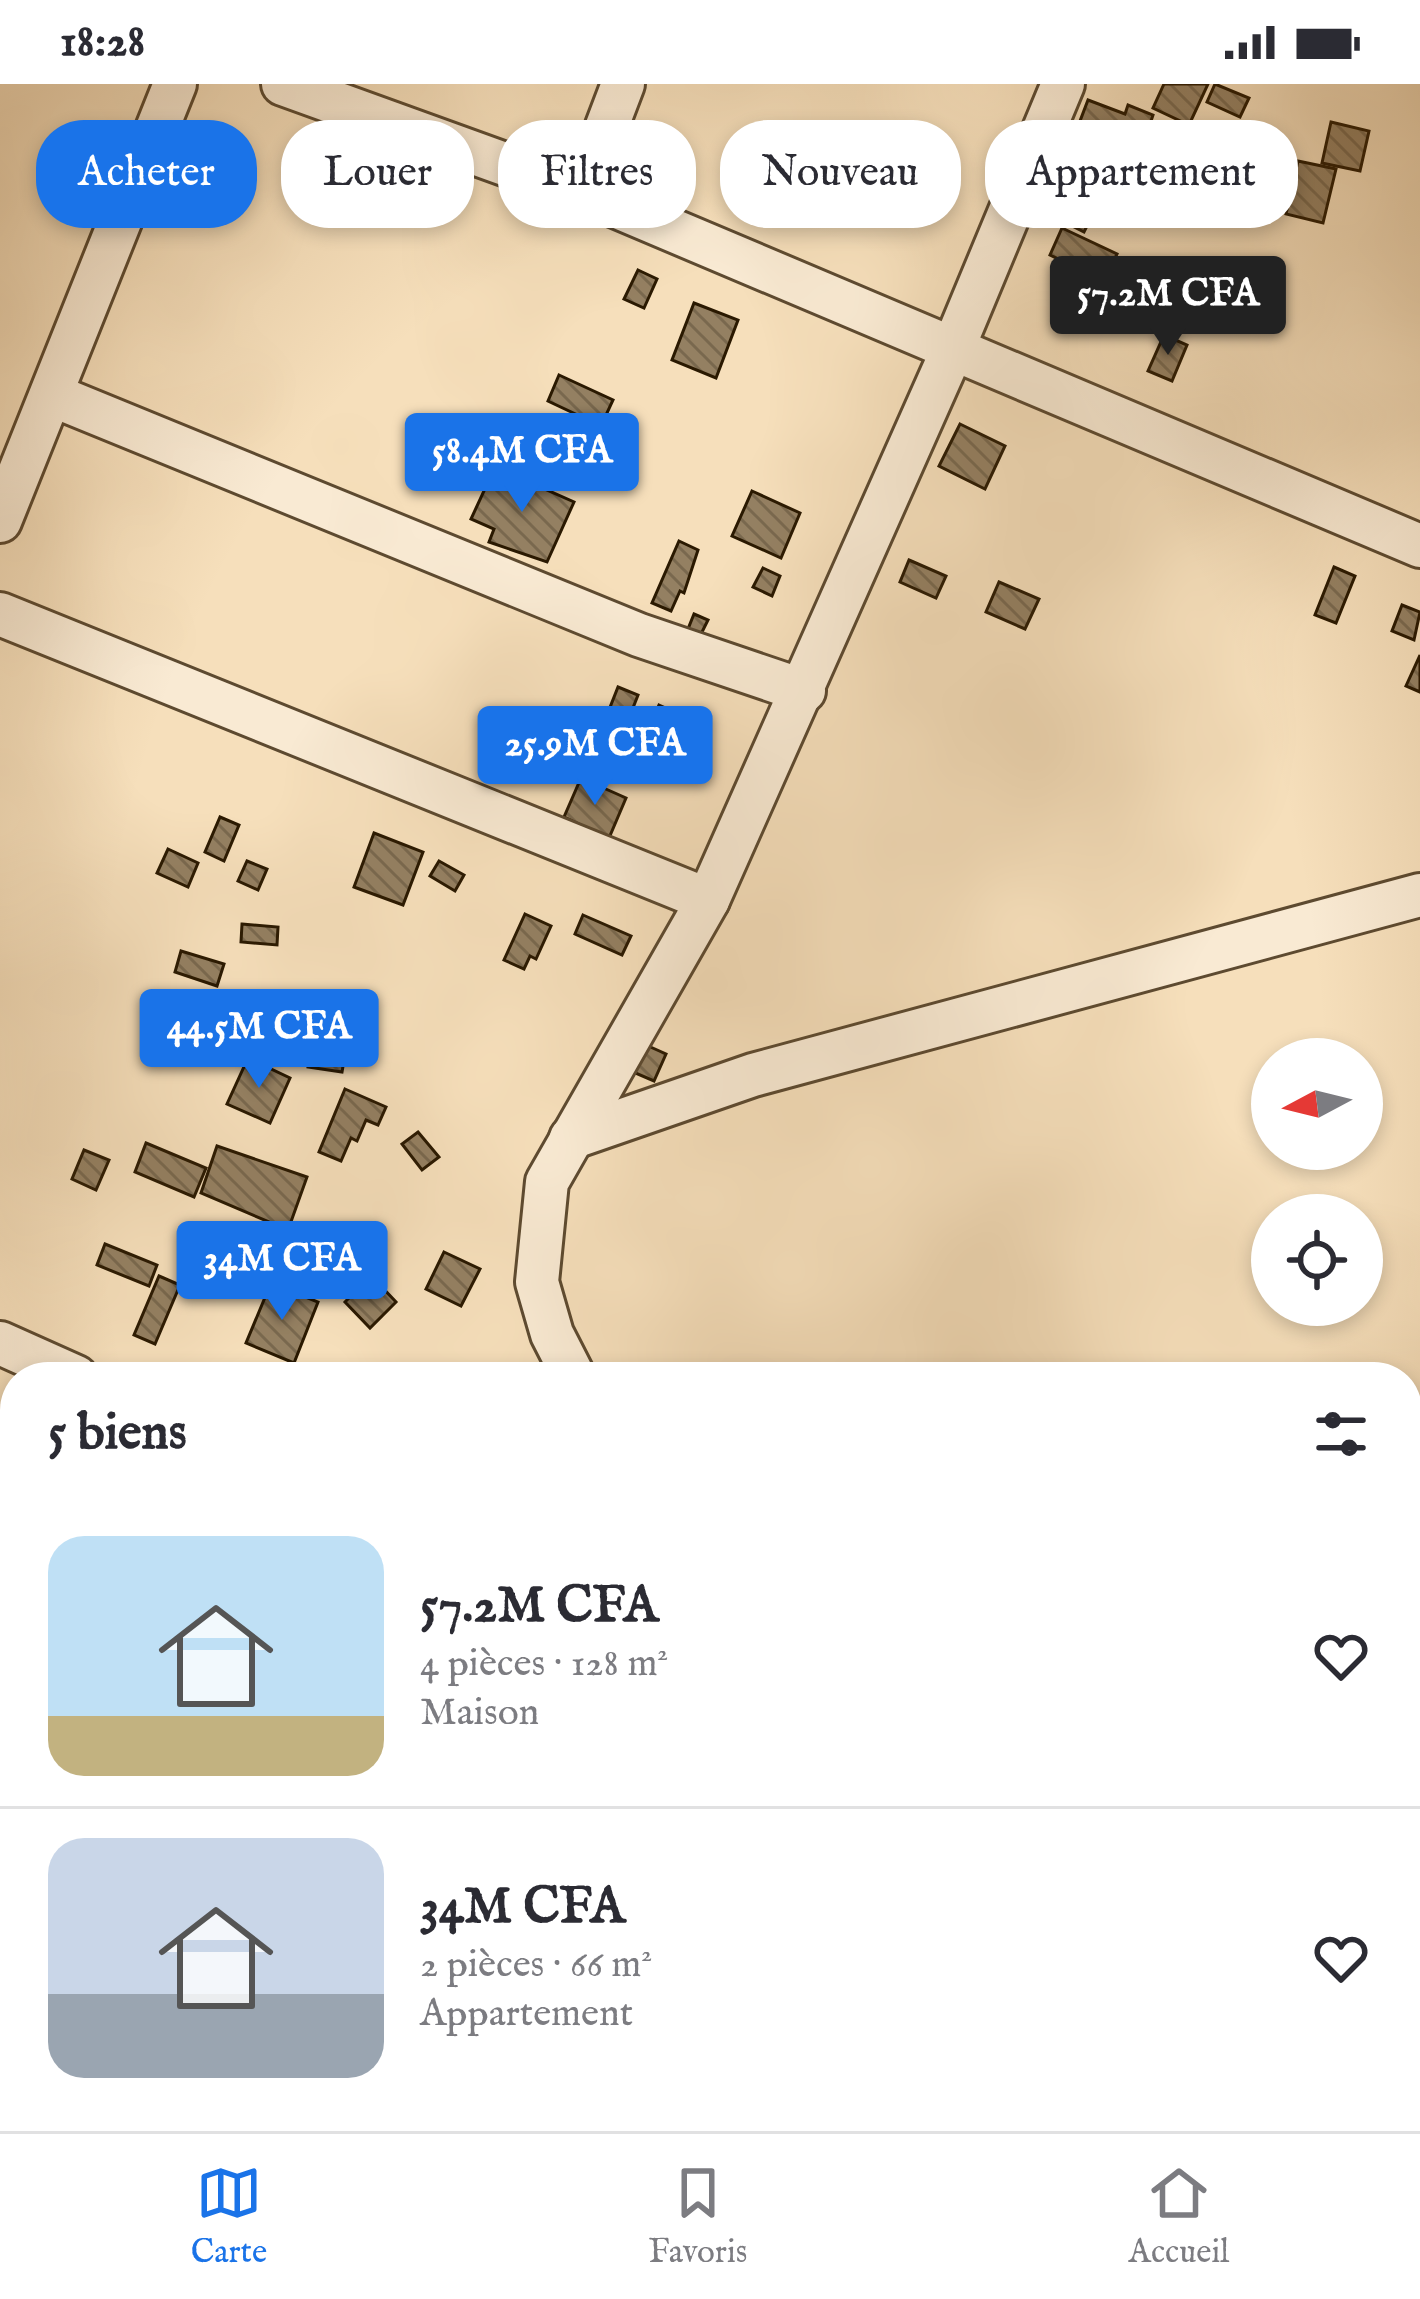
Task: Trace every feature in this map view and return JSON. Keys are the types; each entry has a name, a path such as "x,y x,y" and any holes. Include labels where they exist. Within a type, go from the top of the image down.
{"street":[{"path":"0,520 175,84"},
{"path":"284,84 498,161"},
{"path":"609,120 623,84"},
{"path":"566,1362 552,1334 537,1282 547,1182 708,900 804,692 1063,84"},
{"path":"668,228 1420,546"},
{"path":"52,395 639,635 804,692"},
{"path":"0,614 708,900"},
{"path":"571,1138 753,1075 1420,895"},
{"path":"539,1362 552,1334"},
{"path":"0,1343 42,1362"}],"building":[{"path":"1164,84 1208,84 1191,120 1178,120 1153,108"},
{"path":"1215,84 1249,98 1240,117 1207,102"},
{"path":"1088,100 1125,114 1128,105 1153,115 1151,120 1080,120"},
{"path":"1331,122 1369,131 1360,171 1322,163"},
{"path":"1298,161 1336,169 1323,223 1298,217"},
{"path":"1062,228 1117,254 1104,281 1050,255"},
{"path":"1137,265 1176,284 1165,307 1126,288"},
{"path":"638,270 657,279 644,308 624,299"},
{"path":"694,303 738,320 716,378 672,360"},
{"path":"1164,335 1187,345 1172,381 1148,371"},
{"path":"559,375 613,400 601,426 548,401"},
{"path":"960,424 1005,446 985,489 939,466"},
{"path":"495,467 574,502 547,562 489,542 494,529 471,519"},
{"path":"752,491 800,513 781,558 732,536"},
{"path":"679,541 698,550 684,593 680,591 671,611 652,603"},
{"path":"909,560 946,576 936,598 900,582"},
{"path":"1334,567 1355,576 1336,623 1315,615"},
{"path":"763,568 780,576 772,596 753,587"},
{"path":"999,582 1039,599 1025,629 986,612"},
{"path":"1402,605 1420,612 1414,640 1392,631"},
{"path":"694,614 708,620 701,634 688,629"},
{"path":"1420,655 1420,692 1406,686"},
{"path":"618,687 638,695 616,751 596,743"},
{"path":"659,705 672,711 666,722 654,716"},
{"path":"670,742 687,753 679,766 662,755"},
{"path":"658,758 671,767 663,778 651,769"},
{"path":"581,778 626,798 609,838 564,817"},
{"path":"220,817 239,825 224,861 205,852"},
{"path":"374,833 423,852 403,905 354,887"},
{"path":"168,849 198,863 188,887 157,873"},
{"path":"247,861 267,869 258,890 238,881"},
{"path":"439,861 464,875 455,891 430,876"},
{"path":"525,914 551,926 536,959 530,956 524,969 504,960"},
{"path":"583,915 631,936 622,955 575,934"},
{"path":"242,924 278,927 277,945 241,942"},
{"path":"181,951 224,964 217,986 175,972"},
{"path":"311,1044 346,1049 342,1072 308,1067"},
{"path":"646,1045 666,1054 654,1081 633,1072"},
{"path":"248,1058 290,1078 270,1123 227,1104"},
{"path":"345,1089 386,1107 378,1125 366,1120 357,1141 351,1138 341,1161 319,1152"},
{"path":"418,1132 439,1157 422,1170 402,1144"},
{"path":"146,1143 206,1168 194,1197 135,1172"},
{"path":"217,1146 307,1177 288,1230 201,1193"},
{"path":"84,1150 109,1160 96,1190 72,1179"},
{"path":"105,1244 157,1265 149,1286 97,1265"},
{"path":"236,1244 253,1248 244,1291 227,1287"},
{"path":"444,1252 480,1269 461,1306 426,1289"},
{"path":"159,1276 180,1285 155,1344 134,1335"},
{"path":"271,1283 318,1302 294,1362 246,1343"},
{"path":"364,1283 371,1290 378,1283 396,1302 370,1328 345,1302"}]}
